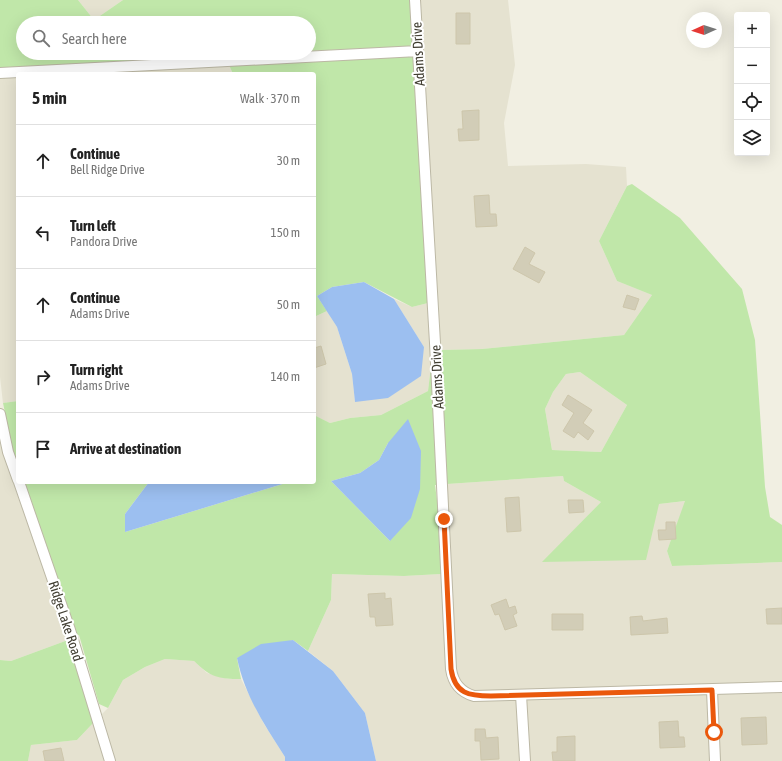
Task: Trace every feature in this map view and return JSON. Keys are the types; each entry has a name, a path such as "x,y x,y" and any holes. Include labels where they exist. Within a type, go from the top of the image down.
{"street":[{"name":"Adams Drive","path":"415,0 435,343 451,674 456,684 467,694 474,696 521,695"},
{"path":"316,56 418,50"},
{"path":"18,72 236,60"},
{"path":"0,73 16,72"},
{"name":"Ridge Lake Road","path":"0,414 8,452 16,475"},
{"name":"Ridge Lake Road","path":"19,484 70,630 110,761"},
{"path":"525,761 521,695 782,687"},
{"path":"712,690 715,761"}],"shaded area":[{"path":"78,0 123,0 100,16 91,16"},
{"path":"420,0 508,0 515,65 504,123 508,166 586,164 626,167 627,186 599,241 617,281 652,295 624,335 482,349 441,350"},
{"path":"229,65 232,72 97,72"},
{"path":"16,76 16,401 3,403 0,377 0,78"},
{"path":"394,299 412,307 428,303 431,366 428,391 381,415 350,418 330,423 316,416 316,316 327,311 337,327 352,374 355,402 424,347"},
{"path":"580,372 627,405 601,452 552,450 545,409 553,392 566,374"},
{"path":"0,439 3,453 68,640 11,661 0,660"},
{"path":"563,476 564,481 601,502 543,562 659,504 686,501 667,551 672,566 782,562 782,683 475,691 464,687 457,677 456,669 447,484"},
{"path":"332,574 404,576 441,574 447,679 458,693 466,698 516,699 520,761 376,761 365,713 333,671 308,651 331,600"},
{"path":"165,659 194,661 207,673 228,679 241,679 264,724 285,757 285,761 115,761 102,714 108,708 123,680 145,667"},
{"path":"782,692 782,761 720,761 718,694"},
{"path":"708,694 710,761 530,761 526,699"},
{"path":"94,722 105,761 28,761 31,745 77,740"}],"green space":[{"path":"0,0 78,0 91,16 16,16 16,60 158,60 0,69"},
{"path":"123,0 410,0 413,46 316,51 316,16 100,16"},
{"path":"413,55 428,303 412,307 364,282 332,287 317,296 327,311 316,316 316,72 232,72 229,65"},
{"path":"632,184 680,218 742,289 755,340 765,487 770,517 782,525 782,562 672,566 667,551 685,501 659,504 646,560 542,562 601,502 564,481 563,476 447,484 441,350 482,349 624,335 652,295 617,281 599,241 627,186","holes":["580,372 627,405 601,452 552,450 545,409 553,392 566,374"]},
{"path":"431,366 437,485 435,485 438,508 441,574 404,576 332,574 331,600 308,651 293,640 237,658 241,679 220,678 205,671 194,661 165,659 145,667 123,680 108,708 99,704 79,635 77,636 25,484 148,484 125,514 125,532 282,484 316,484 316,416 330,423 350,418 381,415 428,391","holes":["388,443 390,541 331,481 360,473 379,460"]},
{"path":"16,401 16,460 13,451 3,403"},
{"path":"68,640 94,722 77,740 31,745 28,761 0,761 0,660 11,661"}],"water":[{"path":"364,282 394,299 424,347 421,376 388,398 355,402 352,374 337,327 317,296 332,287"},
{"path":"408,419 421,451 420,489 411,518 390,541 331,481 360,473 379,460 388,443"},
{"path":"148,484 282,484 125,532 125,514"},
{"path":"293,640 333,671 365,713 376,761 285,761 285,757 250,697 240,672 237,658 261,644"}],"building":[{"path":"456,13 470,13 470,44 456,44"},
{"path":"479,110 479,140 459,141 458,129 463,129 462,111"},
{"path":"489,195 490,214 496,214 497,226 476,227 474,196"},
{"path":"525,247 535,253 529,264 545,272 539,283 513,269"},
{"path":"627,295 639,299 635,310 623,307"},
{"path":"321,346 326,364 316,367 316,347"},
{"path":"568,395 592,410 583,423 594,431 588,440 578,432 574,438 563,431 574,413 562,405"},
{"path":"519,497 521,531 507,532 505,498"},
{"path":"568,500 583,500 584,512 569,513"},
{"path":"666,522 675,522 676,539 659,540 658,530 666,530"},
{"path":"385,593 385,599 391,598 393,625 376,626 375,617 370,617 368,594"},
{"path":"506,599 509,608 515,606 517,613 513,615 517,626 505,630 499,614 495,615 491,605"},
{"path":"782,608 782,624 767,624 766,609"},
{"path":"552,614 583,614 583,630 552,630"},
{"path":"642,616 643,621 667,618 668,633 631,635 630,617"},
{"path":"766,717 767,744 742,745 741,718"},
{"path":"678,721 679,737 684,737 685,747 660,748 659,722"},
{"path":"475,729 485,729 486,738 498,737 499,759 481,760 480,741 475,741"},
{"path":"575,736 575,761 553,761 552,752 557,752 557,737"},
{"path":"61,748 64,761 45,761 43,751"}],"route":[{"path":"444,519 451,669 452,678 461,690 474,696 491,696 628,691 712,690 714,732"}]}
